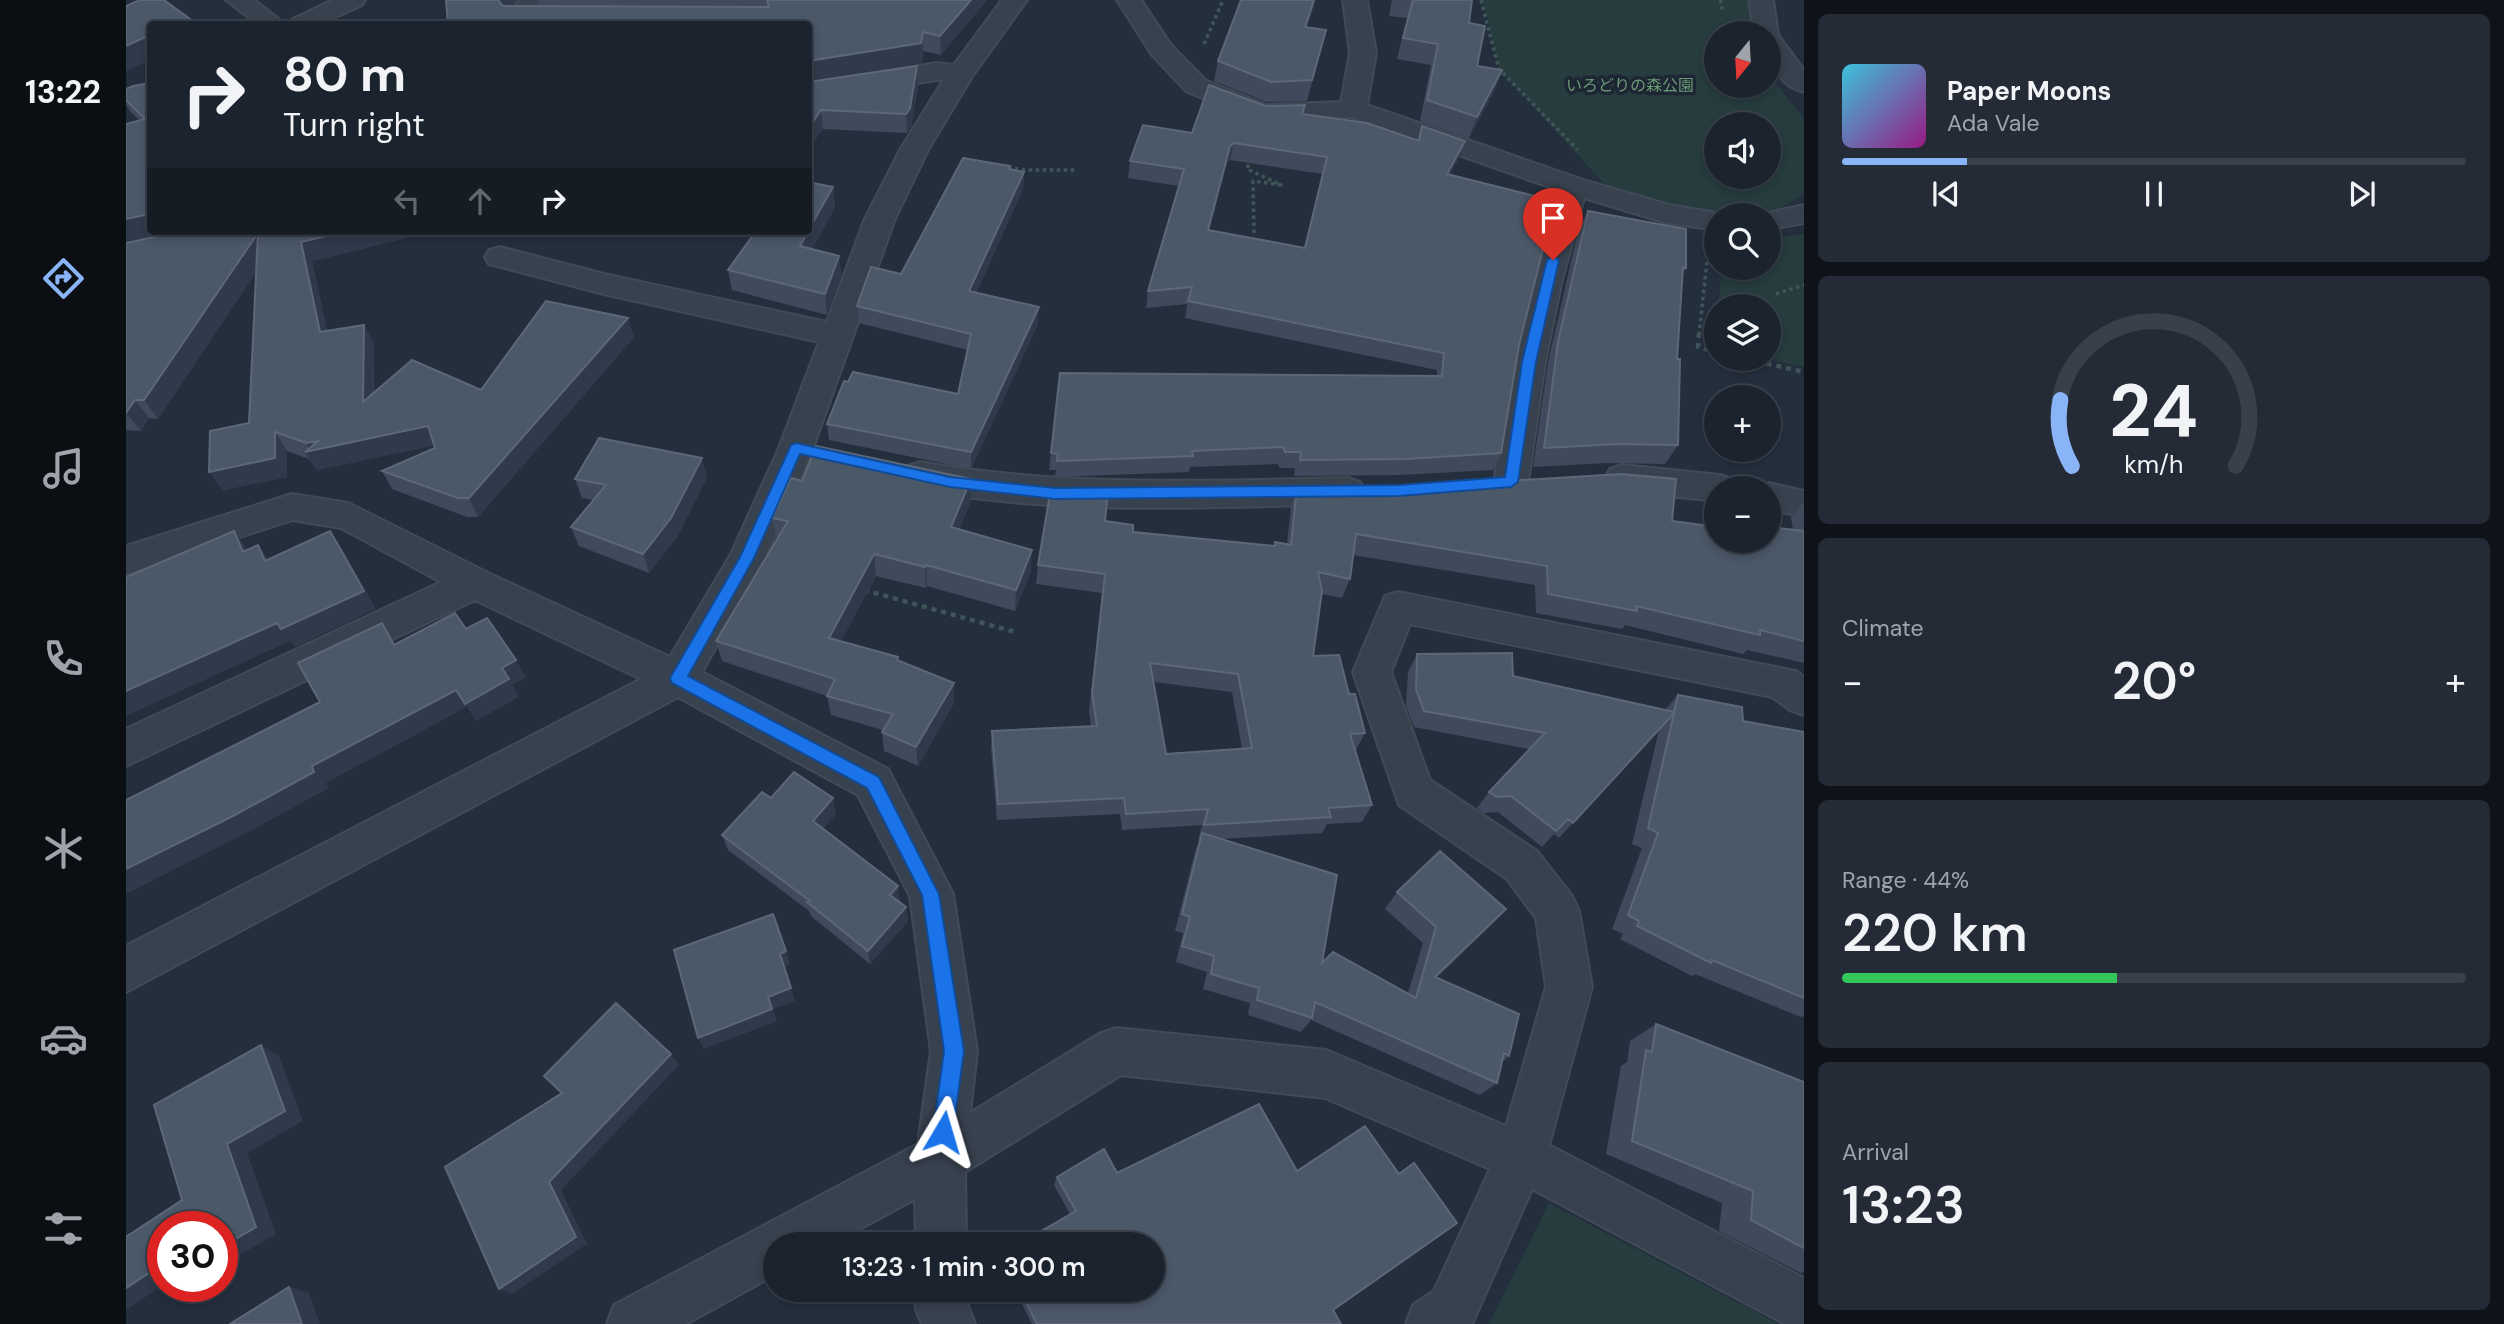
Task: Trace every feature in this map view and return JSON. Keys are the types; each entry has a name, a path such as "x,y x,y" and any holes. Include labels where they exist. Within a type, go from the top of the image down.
{"street":[{"path":"238,0 268,21"},
{"path":"308,21 353,0"},
{"path":"533,0 518,18 531,21 583,20"},
{"path":"1129,0 1161,50 1196,86 1263,113 1353,109 1573,186 1667,214 1704,218"},
{"path":"1353,109 1363,53 1355,0"},
{"path":"1761,0 1765,21"},
{"path":"126,970 678,678 809,451 838,335 879,221 914,150 1004,4"},
{"path":"1782,60 1804,84"},
{"path":"812,90 937,71 961,73"},
{"path":"1474,485 1525,481 1529,362 1546,284 1573,186"},
{"path":"1781,218 1804,214"},
{"path":"500,257 617,287 838,335"},
{"path":"886,468 950,482 1055,493 1386,491"},
{"path":"1594,478 1704,486"},
{"path":"1781,499 1804,504"},
{"path":"126,560 292,507 348,516 475,583 678,678 873,782 930,894 954,1051 940,1159 941,1232"},
{"path":"126,748 475,583"},
{"path":"1432,1324 1452,1309 1521,1157 1569,987 1557,911 1522,865 1414,792 1373,672 1398,607 1782,683 1804,698"},
{"path":"803,1232 940,1159 1116,1051 1326,1074 1521,1157 1804,1307"},
{"path":"633,1324 763,1254"},
{"path":"942,1302 942,1310 949,1324"}],"path":[{"path":"1195,45 1205,43 1223,0"},
{"path":"1480,0 1499,69 1578,151"},
{"path":"1254,233 1253,181 1281,186 1247,169 1256,148"},
{"path":"997,165 1024,170 1076,170"},
{"path":"1704,349 1698,347 1705,280"},
{"path":"1776,294 1804,285"},
{"path":"1781,367 1804,372"},
{"path":"854,588 1015,632"}],"green space":[{"name":"いろどりの森公園","path":"1483,0 1747,0 1753,21 1704,21 1704,98 1782,98 1782,92 1804,118 1804,194 1781,208 1781,203 1704,203 1704,210 1697,210 1608,188 1499,69"},
{"path":"1804,234 1804,367 1781,362 1781,294 1719,294 1721,280 1781,280 1781,237"},
{"path":"1549,1203 1775,1322 1775,1324 1489,1324"}],"building":[{"path":"140,0 164,0 190,19 147,21 147,36 126,46 126,6"},
{"path":"446,0 498,0 503,6 769,7 767,0 971,0 940,36 923,32 921,43 812,60 812,21 448,21"},
{"path":"1241,0 1314,0 1305,27 1326,30 1312,80 1271,82 1218,61"},
{"path":"1413,0 1472,0 1469,23 1485,26 1477,66 1502,70 1477,117 1427,100 1438,44 1403,38"},
{"path":"917,66 910,108 906,114 821,110 812,123 812,81"},
{"path":"147,84 147,215 126,219 126,124 145,119 126,100 126,89"},
{"path":"1209,85 1266,106 1305,105 1302,114 1367,123 1419,141 1422,126 1465,141 1447,174 1555,201 1519,345 1501,453 1406,459 1300,460 1301,452 1285,452 1283,447 1192,451 1193,456 1057,461 1058,454 1051,453 1060,373 1442,376 1444,353 1188,301 1192,287 1148,291 1184,169 1130,161 1143,125 1192,133","holes":["1234,143 1327,157 1305,248 1208,230 1230,146"]},
{"path":"963,158 1010,166 1009,169 1024,172 969,291 1039,307 971,452 827,424 844,381 848,382 853,372 958,394 971,334 857,306 871,267 901,274"},
{"path":"812,183 833,187 812,224"},
{"path":"1588,211 1686,229 1686,268 1683,267 1677,359 1680,359 1678,445 1618,444 1544,448 1558,342"},
{"path":"163,235 257,235 144,400 135,400 126,413 126,243"},
{"path":"258,235 331,235 301,242 320,332 364,325 363,402 412,360 481,390 546,301 628,318 469,498 458,498 382,471 435,448 428,426 305,452 318,441 306,443 275,432 275,458 209,472 210,431 249,423"},
{"path":"753,235 806,235 800,246 839,256 825,294 728,270"},
{"path":"599,438 702,458 671,518 643,554 571,527 606,485 575,479"},
{"path":"816,446 971,479 951,527 1032,550 1016,590 926,565 925,567 874,554 829,638 898,657 897,660 954,683 916,747 882,732 893,714 827,696 835,679 716,641 788,521 772,518 791,478 802,481"},
{"path":"1621,474 1676,479 1672,521 1704,525 1704,553 1781,553 1781,528 1804,531 1804,641 1760,630 1760,635 1636,606 1637,611 1548,594 1547,566 1356,534 1350,579 1318,572 1322,591 1313,656 1339,655 1349,694 1355,694 1365,733 1350,734 1372,805 1328,808 1331,817 1204,825 1208,809 1126,814 1124,798 998,804 992,731 1097,726 1092,693 1105,574 1038,565 1051,488 1108,488 1105,521 1133,525 1133,532 1275,546 1275,542 1291,545 1297,487 1408,487","holes":["1150,663 1238,674 1252,748 1166,754"]},
{"path":"234,531 243,552 258,545 265,561 330,531 364,591 281,629 277,623 126,691 126,577"},
{"path":"455,613 466,629 487,618 516,660 502,668 509,679 465,704 456,690 312,766 314,772 126,869 126,800 320,702 298,663 382,623 394,645"},
{"path":"1512,653 1513,676 1674,712 1678,695 1742,707 1743,721 1804,732 1804,998 1712,960 1711,963 1637,926 1639,921 1628,915 1658,833 1648,828 1674,713 1573,823 1568,819 1556,831 1511,796 1497,797 1489,792 1545,733 1424,711 1416,689 1417,654"},
{"path":"794,772 833,798 813,821 898,886 890,895 906,907 868,951 807,902 810,901 722,835 762,792 771,798"},
{"path":"1202,833 1337,875 1322,963 1333,952 1416,998 1436,927 1397,892 1440,851 1506,909 1435,977 1519,1014 1509,1056 1504,1053 1497,1083 1315,1002 1312,1018 1257,1000 1259,988 1211,974 1214,956 1182,946 1190,917 1182,914"},
{"path":"773,914 786,951 780,954 791,988 768,997 772,1009 698,1038 674,950"},
{"path":"616,1003 671,1054 549,1182 576,1237 499,1289 445,1167 562,1093 544,1076"},
{"path":"1656,1024 1804,1082 1804,1248 1751,1220 1753,1191 1632,1141 1646,1050 1652,1052"},
{"path":"261,1045 285,1111 227,1144 256,1227 238,1238 238,1211 165,1211 182,1200 154,1105"},
{"path":"1259,1104 1297,1171 1365,1126 1399,1174 1414,1163 1457,1223 1333,1310 1341,1324 1037,1324 1026,1302 1165,1302 1165,1232 1040,1232 1076,1211 1057,1177 1104,1149 1117,1173"},
{"path":"147,1223 147,1274 126,1288 126,1237"},
{"path":"289,1287 302,1324 230,1324"}],"route":[{"path":"943,1132 954,1051 930,894 873,782 678,678 747,558 796,448 950,482 1055,493 1399,491 1511,482 1529,362 1553,260"}]}
